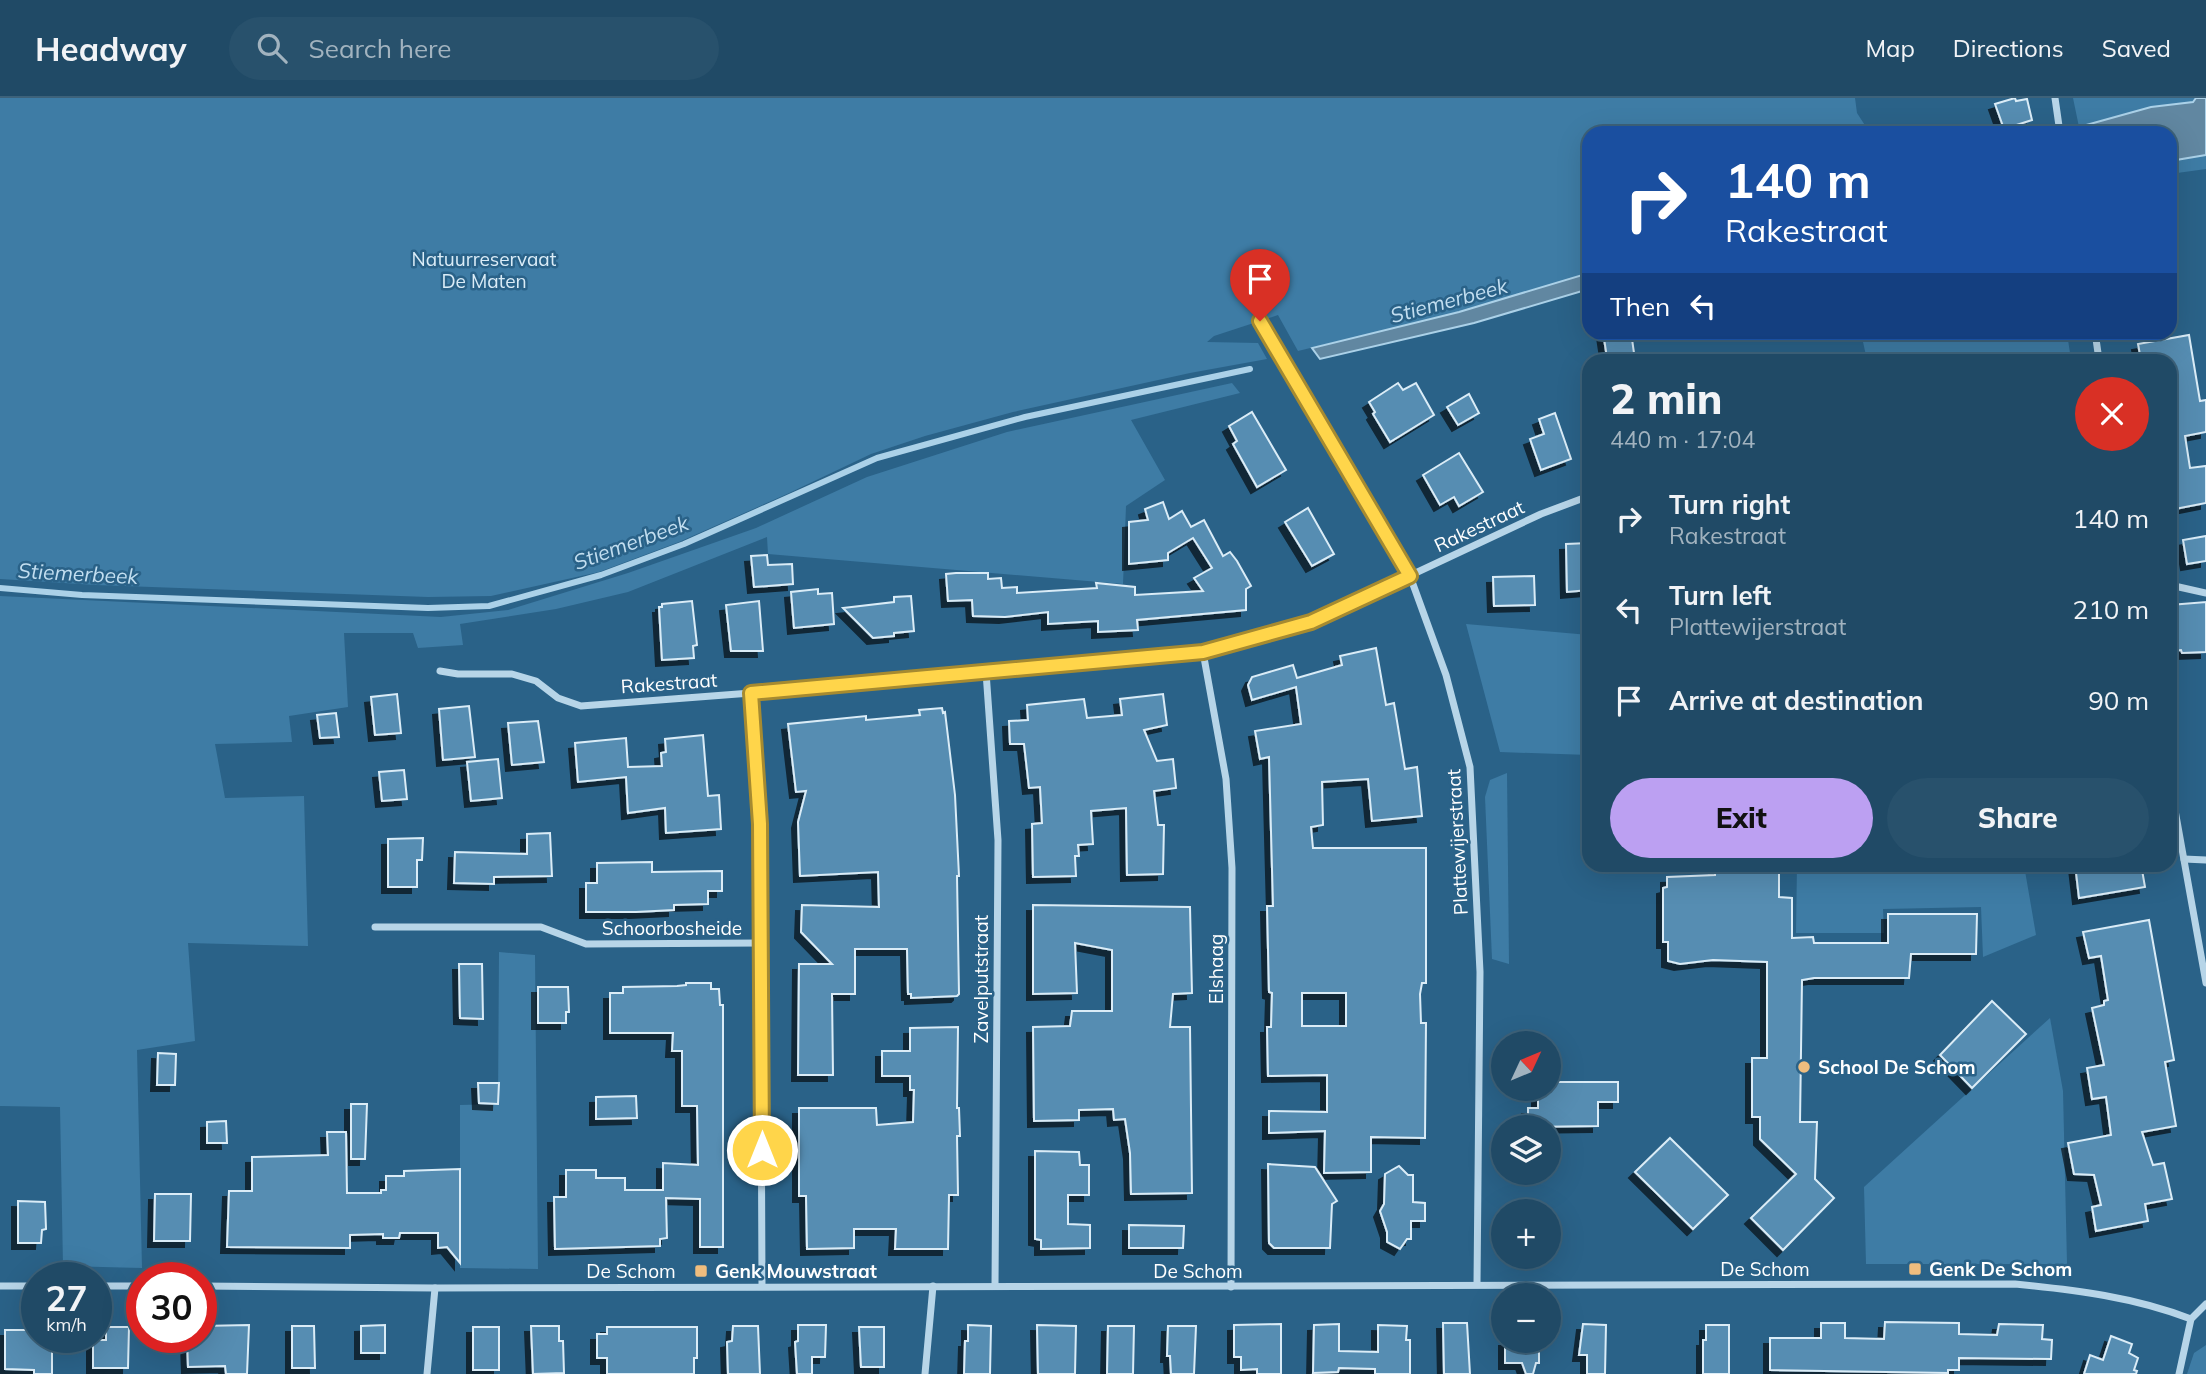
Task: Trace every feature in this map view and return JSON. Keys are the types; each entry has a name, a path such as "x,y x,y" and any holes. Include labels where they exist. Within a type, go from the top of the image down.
{"street":[{"path":"2055,98 2059,126"},
{"name":"Plattewijerstraat","path":"1260,321 1410,576 1447,676 1470,767 1480,972 1477,1284"},
{"name":"Rakestraat","path":"440,671 458,674 512,674 536,681 558,698 581,706 986,673 1203,652 1311,622 1541,514 1582,499"},
{"path":"2177,587 2206,593"},
{"name":"Elshaag","path":"1203,652 1226,779 1232,868 1231,1287"},
{"name":"Zavelputstraat","path":"986,673 998,840 995,1286"},
{"path":"751,693 760,824 762,1286"},
{"path":"2177,820 2206,983"},
{"path":"2184,859 2206,860"},
{"name":"Schoorbosheide","path":"375,927 541,927 586,944 761,943"},
{"name":"De Schom","path":"217,1286 435,1288 2015,1284 2103,1294 2162,1308 2191,1319"},
{"path":"0,1286 21,1286"},
{"path":"925,1374 933,1286"},
{"path":"426,1374 435,1288"},
{"path":"2179,1374 2191,1319 2206,1304"}],"green space":[{"name":"Natuurreservaat De Maten","path":"0,98 1855,98 1857,113 1865,126 1582,126 1582,275 1459,312 1298,351 1278,315 1214,336 1207,342 1258,343 1267,359 1013,412 925,436 871,454 679,542 599,572 491,596 428,597 0,579"},
{"path":"2073,98 2196,98 2194,102 2151,107 2079,126"},
{"path":"2206,155 2206,169 2177,173 2177,160"},
{"path":"1863,340 2068,340 2070,354 1866,354"},
{"path":"1232,383 1240,393 1131,420 1165,480 1126,506 1123,584 768,554 767,537 628,592 556,609 460,624 463,645 418,648 413,633 344,633 348,707 289,716 292,742 215,744 225,798 304,796 308,946 188,943 195,1041 137,1050 142,1262 126,1262 126,1268 112,1267 112,1262 63,1262 60,1107 0,1106 0,596 441,617 508,610 628,573 756,528 867,477 1007,432"},
{"path":"1466,624 1582,634 1582,755 1500,752"},
{"path":"1507,773 1509,964 1492,959 1485,797 1490,780"},
{"path":"1797,872 2025,872 2036,935 1983,957 1981,907 1883,909 1884,933 1796,933"},
{"path":"499,952 535,955 538,1269 460,1268 460,1105 498,1104"},
{"path":"2050,1018 2063,1091 2067,1264 1866,1264 1864,1187"},
{"path":"2206,1345 2206,1374 2187,1374 2194,1353"}],"shaded area":[{"path":"2196,98 2206,98 2206,155 2177,160 2177,126 2083,126 2151,107 2193,102"},
{"path":"1582,275 1582,291 1474,323 1320,359 1312,348 1459,312"}],"building":[{"path":"2015,98 2016,101 2027,99 2032,120 2013,126 2003,126 1995,104"},
{"path":"2189,335 2200,401 2206,400 2206,432 2185,436 2190,468 2206,466 2206,503 2177,509 2177,354 2140,354 2138,344 2177,340 2177,337"},
{"path":"1604,340 1632,340 1634,353 1606,354"},
{"path":"1398,383 1403,390 1416,383 1434,415 1390,442 1369,402"},
{"path":"1469,394 1479,413 1458,425 1447,407"},
{"path":"1252,412 1286,470 1257,487 1233,444 1237,441 1229,426"},
{"path":"1555,413 1571,459 1541,470 1530,439 1544,434 1539,419"},
{"path":"1459,453 1483,492 1459,506 1454,497 1440,505 1423,475"},
{"path":"1163,502 1169,519 1182,511 1191,527 1204,520 1223,556 1230,552 1237,561 1251,586 1246,589 1246,610 1137,620 1138,630 1098,632 1098,621 1048,624 1048,612 1005,617 973,616 972,600 948,601 946,574 956,573 988,573 988,579 1001,578 1002,588 1017,587 1017,593 1097,588 1096,583 1135,587 1135,595 1203,591 1194,578 1212,568 1193,538 1168,553 1168,560 1129,564 1129,522 1148,520 1145,509"},
{"path":"1308,508 1334,554 1312,566 1285,522"},
{"path":"2206,536 2206,561 2187,564 2183,540"},
{"path":"1582,543 1582,591 1567,592 1566,544"},
{"path":"767,555 768,565 792,564 793,584 754,587 751,556"},
{"path":"1534,576 1535,605 1494,606 1493,577"},
{"path":"818,589 818,594 832,593 834,624 794,628 791,592"},
{"path":"911,596 914,631 894,633 894,636 873,638 843,608 894,602 894,597"},
{"path":"692,601 697,645 693,646 694,658 662,660 659,607 662,607 662,604"},
{"path":"759,601 763,651 731,651 726,605"},
{"path":"2206,602 2206,652 2182,653 2181,650 2177,650 2177,604"},
{"path":"1376,648 1386,705 1394,703 1405,769 1417,767 1422,816 1372,821 1368,779 1322,782 1323,825 1311,827 1313,848 1426,848 1426,983 1422,983 1420,994 1421,1023 1426,1023 1425,1138 1371,1137 1371,1172 1324,1173 1325,1131 1269,1133 1269,1111 1327,1112 1327,1075 1268,1076 1267,1027 1271,1027 1272,993 1269,992 1267,906 1273,906 1269,757 1260,759 1255,731 1301,724 1296,687 1252,700 1248,685 1252,677 1293,665 1297,678 1342,665 1340,656","holes":["1302,993 1346,993 1346,1026 1302,1026"]},
{"path":"397,694 401,733 375,735 371,697"},
{"path":"1163,694 1167,725 1144,730 1157,761 1173,759 1176,788 1154,791 1158,825 1164,825 1163,874 1127,875 1126,808 1091,811 1093,844 1078,845 1079,856 1075,856 1076,876 1033,877 1032,824 1042,823 1040,787 1029,788 1024,744 1010,744 1009,721 1028,720 1027,705 1084,699 1087,718 1122,715 1120,699"},
{"path":"469,706 475,757 443,760 439,709"},
{"path":"942,708 943,713 945,712 955,795 959,876 959,994 911,998 911,994 908,994 907,949 855,949 855,994 832,994 833,1075 798,1075 799,964 832,964 801,932 802,905 879,907 878,872 800,876 798,822 806,791 796,792 788,724 866,716 866,720 920,715 919,710"},
{"path":"336,713 339,737 320,738 317,715"},
{"path":"538,721 544,762 512,765 508,723"},
{"path":"703,735 708,796 719,795 721,829 666,833 665,808 628,813 626,777 578,782 575,743 626,738 628,767 662,766 661,753 666,752 665,739"},
{"path":"498,759 502,798 471,801 467,762"},
{"path":"404,770 407,799 382,801 379,772"},
{"path":"550,833 552,876 494,877 494,884 454,883 455,852 527,854 527,834"},
{"path":"423,838 422,860 417,860 417,887 388,887 388,839"},
{"path":"652,862 652,872 722,871 722,891 708,891 708,904 674,905 674,910 586,912 586,883 597,883 597,863"},
{"path":"1715,872 1779,872 1779,897 1792,898 1792,938 1813,937 1814,943 1888,943 1888,914 1977,914 1976,954 1911,954 1909,978 1802,980 1800,1122 1817,1122 1815,1179 1834,1198 1783,1250 1751,1218 1796,1174 1760,1139 1760,1117 1752,1117 1752,1058 1767,1058 1767,962 1713,960 1680,964 1668,961 1668,942 1663,942 1663,888 1667,887 1667,877 1715,875"},
{"path":"2076,872 2142,872 2145,887 2079,898"},
{"path":"1033,905 1190,907 1192,993 1173,994 1170,1027 1190,1027 1192,1193 1131,1194 1130,1153 1125,1119 1114,1120 1113,1109 1079,1110 1079,1120 1034,1121 1033,1027 1070,1026 1072,1011 1112,1011 1112,950 1075,943 1077,993 1033,994"},
{"path":"2149,920 2174,1060 2165,1062 2176,1126 2142,1132 2153,1165 2164,1163 2172,1199 2145,1204 2148,1221 2096,1231 2092,1207 2101,1205 2094,1175 2074,1174 2068,1143 2111,1135 2106,1097 2092,1099 2087,1068 2104,1065 2092,1008 2104,1005 2104,1001 2108,1000 2101,956 2089,958 2083,932"},
{"path":"459,964 482,964 483,1019 460,1018"},
{"path":"686,983 711,983 711,989 719,989 720,1005 723,1005 723,1247 700,1247 700,1199 666,1198 667,1238 660,1239 660,1246 555,1249 554,1197 566,1197 566,1170 596,1170 596,1178 625,1178 625,1190 663,1190 663,1163 698,1165 697,1106 682,1106 682,1051 672,1051 673,1033 610,1033 610,993 623,993 623,987 677,986"},
{"path":"538,987 568,987 569,1012 566,1012 566,1023 538,1023"},
{"path":"1992,1001 2026,1034 1972,1088 1940,1055"},
{"path":"958,1027 958,1195 949,1195 948,1249 895,1249 896,1229 854,1229 854,1248 807,1249 806,1196 799,1196 799,1108 876,1108 877,1125 913,1122 914,1090 910,1090 910,1076 882,1076 882,1051 910,1051 910,1028"},
{"path":"158,1053 176,1054 175,1085 157,1085"},
{"path":"1561,1082 1618,1082 1618,1102 1598,1102 1598,1126 1561,1127 1561,1115 1528,1115 1528,1108 1538,1108 1538,1101 1561,1101"},
{"path":"478,1083 499,1083 498,1104 479,1103"},
{"path":"636,1096 637,1118 596,1119 596,1097"},
{"path":"351,1104 367,1104 365,1159 351,1159"},
{"path":"226,1121 227,1143 207,1143 207,1122"},
{"path":"327,1132 346,1132 347,1193 381,1193 381,1190 386,1190 386,1176 404,1176 404,1171 460,1169 460,1263 447,1247 438,1248 438,1233 400,1233 399,1238 383,1238 383,1234 350,1235 350,1248 227,1247 229,1191 252,1191 252,1157 328,1155"},
{"path":"1670,1138 1728,1195 1693,1229 1635,1172"},
{"path":"1035,1151 1079,1152 1080,1165 1089,1165 1089,1195 1068,1195 1068,1224 1090,1225 1090,1248 1041,1249 1041,1240 1035,1239"},
{"path":"1268,1164 1315,1167 1337,1201 1332,1204 1330,1248 1274,1248 1269,1243"},
{"path":"1399,1166 1408,1175 1413,1175 1413,1202 1425,1203 1425,1221 1411,1221 1411,1239 1407,1239 1400,1249 1387,1242 1387,1232 1380,1211 1384,1204 1385,1174"},
{"path":"155,1194 191,1194 190,1241 154,1241"},
{"path":"18,1201 45,1202 46,1229 42,1230 41,1243 18,1243"},
{"path":"1129,1225 1184,1226 1183,1248 1129,1248"},
{"path":"1885,1322 1959,1323 1959,1334 1997,1335 1999,1324 2043,1325 2042,1339 2052,1340 2051,1359 1959,1358 1959,1370 1948,1370 1948,1373 1770,1370 1770,1338 1821,1338 1821,1323 1845,1323 1845,1338 1884,1339"},
{"path":"1443,1323 1467,1323 1470,1374 1444,1374"},
{"path":"1281,1324 1281,1374 1257,1374 1257,1369 1241,1370 1241,1357 1234,1357 1234,1325"},
{"path":"1339,1324 1339,1351 1378,1352 1378,1325 1407,1326 1406,1340 1410,1340 1410,1374 1375,1374 1375,1369 1339,1368 1338,1372 1313,1373 1314,1325"},
{"path":"1583,1324 1606,1325 1605,1374 1587,1374 1587,1355 1579,1355"},
{"path":"249,1325 247,1374 226,1374 225,1366 188,1367 187,1353 217,1353 217,1326"},
{"path":"385,1325 385,1353 361,1353 361,1326"},
{"path":"798,1325 826,1325 825,1357 812,1357 812,1374 797,1374 795,1342 798,1341"},
{"path":"968,1325 991,1326 990,1374 964,1374"},
{"path":"1037,1325 1076,1326 1075,1374 1038,1374"},
{"path":"1706,1325 1729,1325 1729,1374 1703,1374"},
{"path":"292,1326 314,1326 315,1368 292,1368"},
{"path":"531,1326 559,1326 559,1341 563,1341 564,1373 533,1374"},
{"path":"733,1326 758,1326 760,1374 728,1374 727,1342 732,1341"},
{"path":"1108,1326 1134,1326 1133,1374 1107,1374"},
{"path":"1168,1326 1196,1326 1194,1374 1171,1374 1170,1356 1167,1356"},
{"path":"112,1327 126,1327 128,1368 93,1368 93,1353 112,1353"},
{"path":"473,1327 499,1327 499,1370 473,1370"},
{"path":"607,1327 697,1327 694,1374 607,1374 607,1358 597,1358 597,1334 607,1334"},
{"path":"859,1327 884,1327 884,1367 861,1367"},
{"path":"5,1330 21,1330 21,1353 52,1353 52,1374 5,1369"},
{"path":"2111,1336 2132,1344 2129,1353 2138,1358 2134,1370 2137,1371 2136,1374 2084,1374 2090,1355 2103,1360"},
{"path":"1505,1353 1539,1353 1539,1363 1536,1363 1533,1374 1526,1374 1522,1363 1505,1363"}],"waterway":[{"name":"Stiemerbeek","path":"0,588 82,595 428,608 489,606 601,575 684,544 877,458 1025,417 1250,369"}],"place":[{"name":"School De Schom","path":"1804,1067"},
{"name":"Genk De Schom","path":"1915,1269"},
{"name":"Genk Mouwstraat","path":"701,1271"}],"route":[{"path":"762,1150 760,824 751,693 1203,652 1311,622 1410,576 1260,321"}]}
